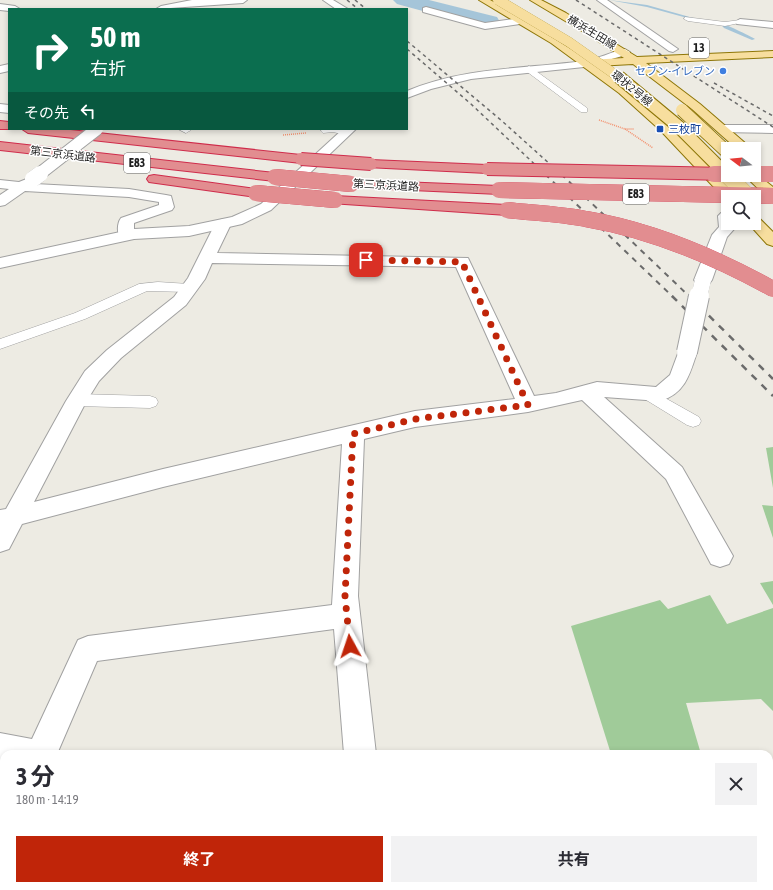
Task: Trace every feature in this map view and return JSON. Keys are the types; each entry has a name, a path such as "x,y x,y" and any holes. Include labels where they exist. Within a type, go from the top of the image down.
{"highway":[{"name":"第三京浜道路","path":"37,130 173,146 301,159 371,164 487,169 721,174"},
{"name":"第三京浜道路","path":"0,146 142,164 351,184 499,190 773,196"},
{"path":"0,157 101,172"},
{"path":"761,171 773,174"},
{"path":"140,177 256,193 335,200 507,210 597,221 676,243 737,268 773,288"}],"main road":[{"path":"483,0 520,21 586,63 664,127 724,190"},
{"name":"環状2号線","path":"498,0 530,16 587,52 637,91 678,126 742,190"},
{"name":"環状2号線","path":"516,0 603,50 662,94"},
{"name":"横浜生田線","path":"534,0 560,13 625,52 773,45"},
{"path":"625,52 723,129 737,142"},
{"name":"13","path":"586,63 773,54"},
{"path":"674,104 721,147"},
{"path":"761,179 773,196"},
{"path":"761,209 773,221"},
{"path":"761,228 773,241"}],"street":[{"path":"166,8 192,3 242,0"},
{"path":"327,0 341,8"},
{"path":"601,0 673,49"},
{"path":"425,6 485,26 520,21"},
{"path":"740,22 773,25"},
{"path":"408,95 449,81 529,69 586,63 625,52"},
{"path":"723,129 773,129"},
{"path":"0,202 28,183 96,130"},
{"path":"0,263 126,235 188,231 237,221 266,207 348,130"},
{"path":"0,184 28,183 41,189 129,193 166,199 167,206 126,221 126,235"},
{"path":"0,542 8,518 92,376 114,354 180,301 207,258 223,224"},
{"path":"8,518 163,478 415,419 528,405 556,400 597,389 660,394 679,378 687,352 703,280 720,234 725,230"},
{"path":"207,258 462,262 528,405"},
{"path":"586,392 674,473 720,556"},
{"path":"353,434 345,596 360,750"},
{"path":"43,750 88,649 347,615"}],"lane":[{"path":"688,19 725,24 740,22"},
{"path":"529,69 584,110"},
{"path":"0,344 80,316 144,287 189,288"},
{"path":"649,394 693,421"},
{"path":"77,400 150,402"}],"path":[{"path":"584,110 600,121 625,129"}],"green space":[{"path":"773,447 773,488 766,448"},
{"path":"762,505 773,506 773,538"},
{"path":"773,581 773,605 760,583"},
{"path":"710,595 727,624 773,608 773,711 761,699 686,703 700,750 610,750 571,626 660,600 668,609"}],"waterway":[{"path":"404,0 489,22"},
{"path":"611,0 647,6 702,21"},
{"path":"720,23 725,27 753,39"}],"railway":[{"path":"347,0 357,8"},
{"path":"355,0 365,8"},
{"path":"576,0 773,127"},
{"path":"408,42 502,121 562,175"},
{"path":"408,50 471,104 546,175"},
{"path":"714,83 773,116"},
{"path":"545,174 673,297"},
{"path":"561,174 690,297"},
{"path":"672,296 773,396"},
{"path":"689,296 773,379"}],"place":[{"name":"セブン-イレブン","path":"723,71"},
{"name":"三枚町","path":"660,129"}],"route":[{"path":"350,646 345,596 353,434 415,419 528,405 480,304 462,262 366,260"}]}
